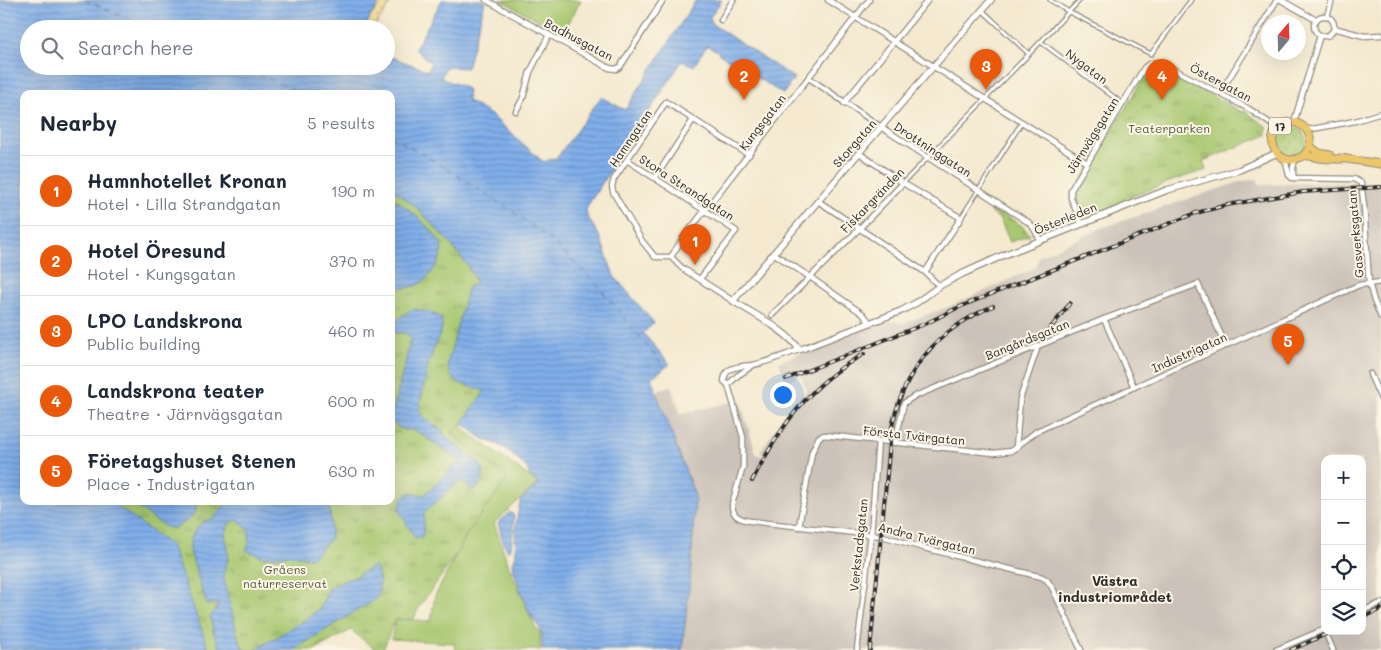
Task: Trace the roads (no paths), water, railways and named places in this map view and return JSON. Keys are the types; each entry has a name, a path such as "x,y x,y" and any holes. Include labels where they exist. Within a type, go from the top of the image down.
{"main road":[{"name":"17","path":"1285,159 1277,153 1272,140 1278,128 1285,123 1294,122 1308,130 1310,146"},
{"path":"1304,156 1310,146 1319,153 1342,159 1381,164"},
{"path":"1285,159 1295,160 1304,156 1334,160 1342,159"}],"street":[{"name":"Badhusgatan","path":"486,0 610,68 616,69 620,67 663,0"},
{"path":"721,20 733,0"},
{"path":"828,0 1087,163"},
{"name":"Kungsgatan","path":"671,257 869,0"},
{"path":"844,102 928,0"},
{"path":"1050,0 1069,12 1151,54 1191,0"},
{"name":"Fiskargränden","path":"772,315 859,229 1080,0"},
{"path":"1220,93 1277,0"},
{"path":"1281,0 1316,20"},
{"path":"1327,16 1332,0"},
{"name":"Storgatan","path":"733,301 988,1"},
{"path":"982,10 1029,54"},
{"path":"1321,16 1327,16 1333,20 1334,28 1332,33 1328,35 1320,35 1314,28 1314,25 1321,16"},
{"path":"1334,28 1364,36 1381,35"},
{"path":"516,111 524,98 530,72 549,35"},
{"path":"1294,122 1320,35"},
{"name":"Nygatan","path":"1041,42 1123,104"},
{"name":"Östergatan","path":"1151,63 1164,64 1260,115 1278,128"},
{"name":"Järnvägsgatan","path":"1081,224 1071,198 1071,190 1144,68 1151,63"},
{"name":"Drottninggatan","path":"809,78 1034,227 1040,240"},
{"name":"Hamngatan","path":"671,257 655,256 649,251 613,192 612,186 614,179 666,102 694,120"},
{"path":"1308,130 1364,119 1381,113"},
{"path":"655,178 694,120 749,155"},
{"path":"925,272 1022,122"},
{"path":"859,153 960,218"},
{"name":"Österleden","path":"799,350 908,307 941,285 962,274 1040,240 1167,190 1239,170 1277,153"},
{"path":"1285,159 1289,176 1296,179"},
{"name":"Stora Strandgatan","path":"627,160 736,231 700,279"},
{"path":"1295,160 1292,173 1296,179"},
{"name":"Gasverksgatan","path":"1296,179 1354,179 1360,183 1364,206 1369,283 1381,317"},
{"path":"818,201 925,272 936,283 941,285"},
{"path":"773,253 864,314 870,323"},
{"path":"671,257 682,268 774,326 790,339 799,350 753,365 728,370 724,380 728,385 753,365"},
{"name":"Industrigatan","path":"1011,452 1037,431 1359,285 1381,282"},
{"name":"Bangårdsgatan","path":"895,443 904,403 913,398 1104,318 1198,284 1226,346"},
{"path":"1104,318 1134,387"},
{"path":"1016,448 1020,399 1038,346"},
{"path":"1370,374 1381,400"},
{"name":"Andra Tvärgatan","path":"728,385 743,437 743,467 732,504 732,511 735,515 742,519 882,536 1042,577 1047,580 1053,589 1081,650"},
{"name":"Första Tvärgatan","path":"799,526 812,452 819,437 824,435 994,453 1011,452"},
{"name":"Verkstadsgatan","path":"856,650 871,534 878,441"},
{"path":"1366,610 1381,603"},
{"path":"1276,650 1321,630"},
{"path":"1327,635 1333,650"}],"water":[{"path":"0,0 382,0 369,20 20,20 20,75 395,75 395,58 427,72 431,63 415,49 442,0 481,0 485,2 467,68 446,67 441,78 466,88 468,90 467,100 469,102 491,115 545,162 553,158 556,159 601,97 625,110 696,0 722,0 710,17 712,24 794,78 783,94 707,45 694,66 682,61 586,210 587,216 600,237 614,276 654,323 643,333 670,364 651,378 695,496 691,570 682,650 542,650 541,630 526,606 513,563 516,555 515,531 519,506 521,500 539,483 530,477 527,468 506,449 483,439 462,423 485,391 454,380 448,370 448,362 468,287 476,282 468,266 450,243 416,207 395,191 395,90 20,90 20,505 115,505 169,544 172,547 209,650 0,650"},
{"path":"395,200 418,217 431,230 440,242 441,248 439,261 430,274 415,286 395,289"},
{"path":"414,309 430,312 441,318 442,328 429,362 419,409 425,419 442,430 446,437 480,464 484,473 479,487 470,490 465,483 459,481 424,513 422,537 415,538 399,510 402,498 410,493 424,495 460,461 415,430 404,430 395,424 395,404 411,338 406,333 395,332 395,324 406,313"},
{"path":"134,505 196,505 193,515 182,524 173,529 164,526"},
{"path":"225,505 329,505 331,538 312,558 292,555 263,557 246,550 249,543 249,530 238,520 230,522 225,534 228,560 223,575 238,637 243,648 246,650 221,650 214,634 210,617 219,605 215,603 207,605 190,551 190,540 196,529 203,522 214,518"},
{"path":"510,512 514,518 511,548 508,551 498,523"},
{"path":"375,566 380,582 376,599 293,650 255,650 306,619 320,608 329,588"}],"railway":[{"path":"786,379 927,323 974,301 1196,213 1227,205 1303,192 1381,187"},
{"path":"1046,334 1070,303"},
{"path":"870,650 891,432 896,410 913,372 925,355 955,327 993,306"},
{"path":"752,481 785,425 798,408 827,379 864,354"},
{"path":"1366,616 1381,609"},
{"path":"1291,650 1324,635"}],"place":[{"name":"LPO Landskrona","path":"986,90"},
{"name":"Hotel Öresund","path":"744,100"},
{"name":"Landskrona teater","path":"1162,100"},
{"name":"Hamnhotellet Kronan","path":"695,265"},
{"name":"Företagshuset Stenen","path":"1288,365"}],"district":[{"name":"Västra industriområdet","path":"1115,588"}],"park label":[{"name":"Teaterparken","path":"1169,128"},
{"name":"Gråens naturreservat","path":"285,576"}]}
